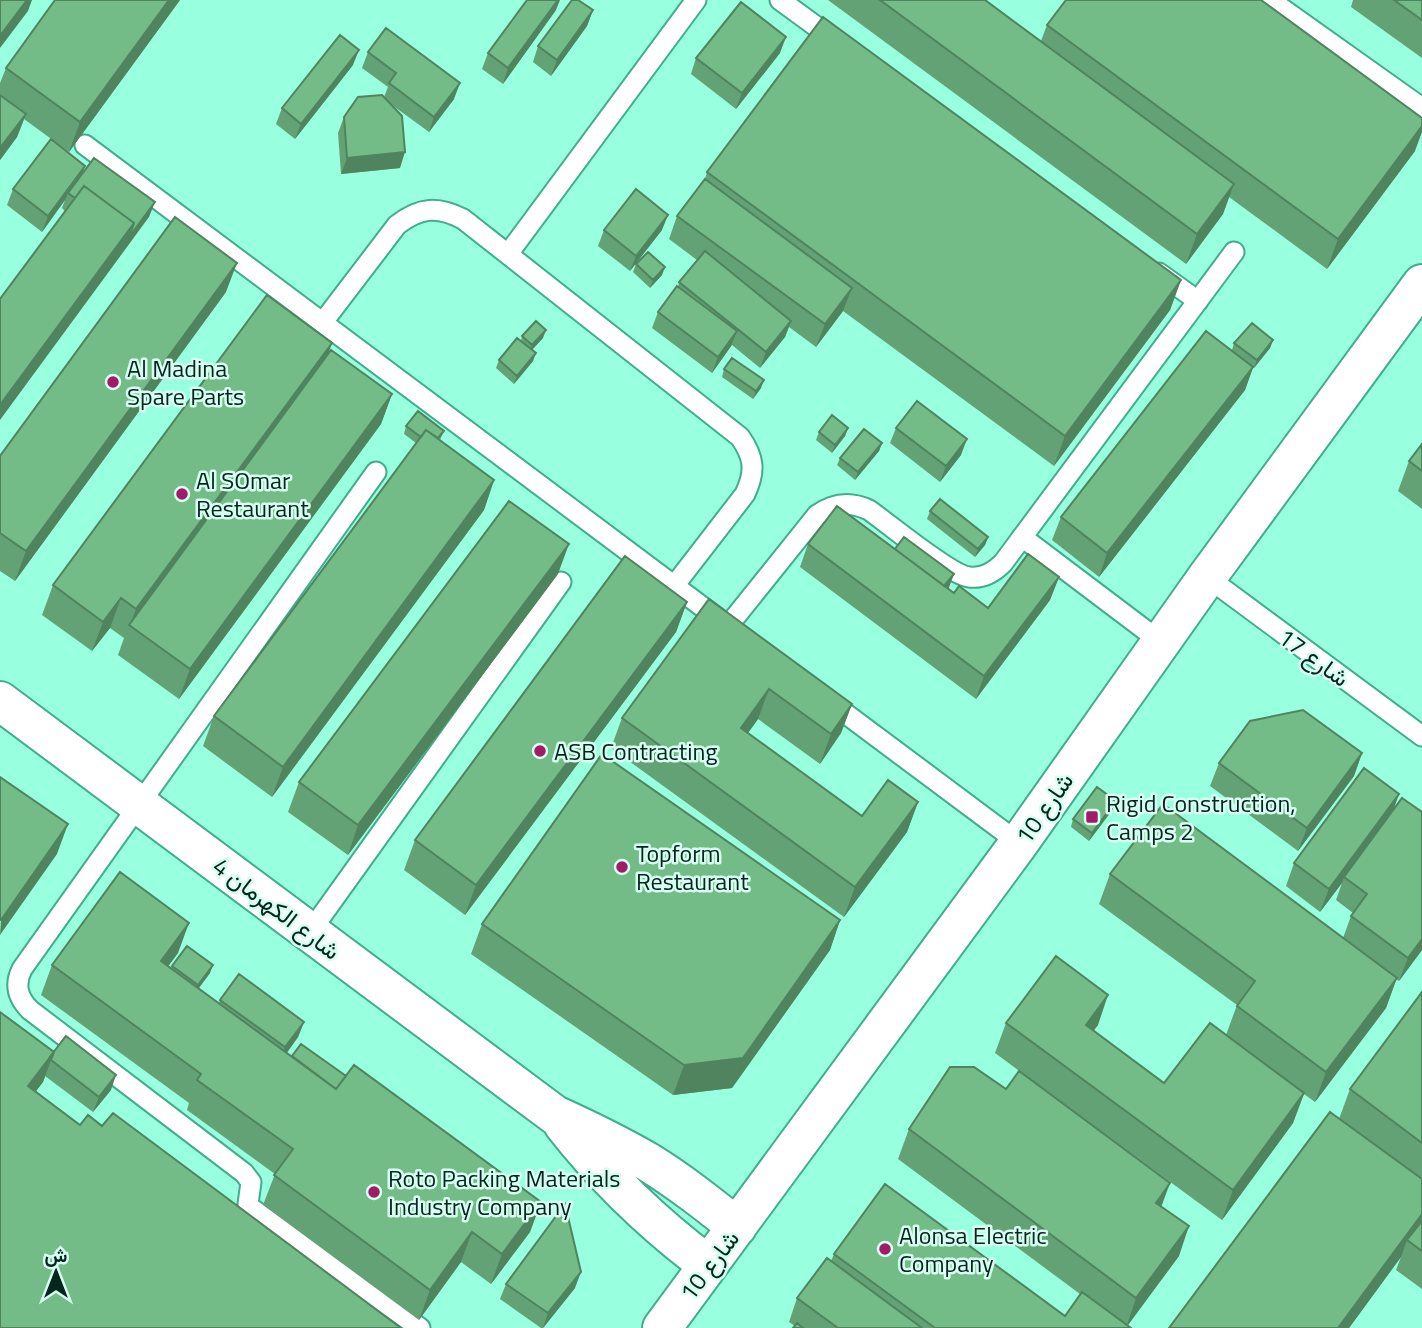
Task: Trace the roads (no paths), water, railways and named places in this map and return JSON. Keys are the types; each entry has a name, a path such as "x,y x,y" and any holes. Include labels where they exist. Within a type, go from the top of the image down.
{"street":[{"name":"شارع 10","path":"662,1328 1019,843 1207,577 1422,284"},
{"name":"شارع الكهرمان 4","path":"0,701 555,1115 603,1137 650,1164 695,1193 737,1227"},
{"name":"شارع الكهرمان 4","path":"555,1115 582,1149 641,1211 708,1265"}],"lane":[{"path":"508,254 696,0"},
{"path":"779,0 847,49"},
{"path":"1270,0 1422,108"},
{"path":"85,145 734,630 817,515 836,505 859,505 869,510 960,575 979,577 996,569 1234,252"},
{"path":"323,322 393,231 408,216 436,209 463,219 740,437 747,447 752,470 751,482 745,494 674,586"},
{"path":"1142,260 1198,300"},
{"path":"376,472 138,804 18,977 19,995 30,1010 244,1173 251,1182 248,1204 251,1208 420,1328"},
{"path":"1022,537 1161,642"},
{"name":"شارع 17","path":"1207,577 1422,736"},
{"path":"310,932 561,582"},
{"path":"817,692 1019,843"}],"place":[{"name":"Al Madina Spare Parts","path":"113,382"},
{"name":"Al SOmar Restaurant","path":"182,494"},
{"name":"ASB Contracting","path":"540,751"},
{"name":"Rigid Construction, Camps 2","path":"1092,817"},
{"name":"Topform Restaurant","path":"622,867"},
{"name":"Roto Packing Materials Industry Company","path":"374,1192"},
{"name":"Alonsa Electric Company","path":"885,1249"}]}
